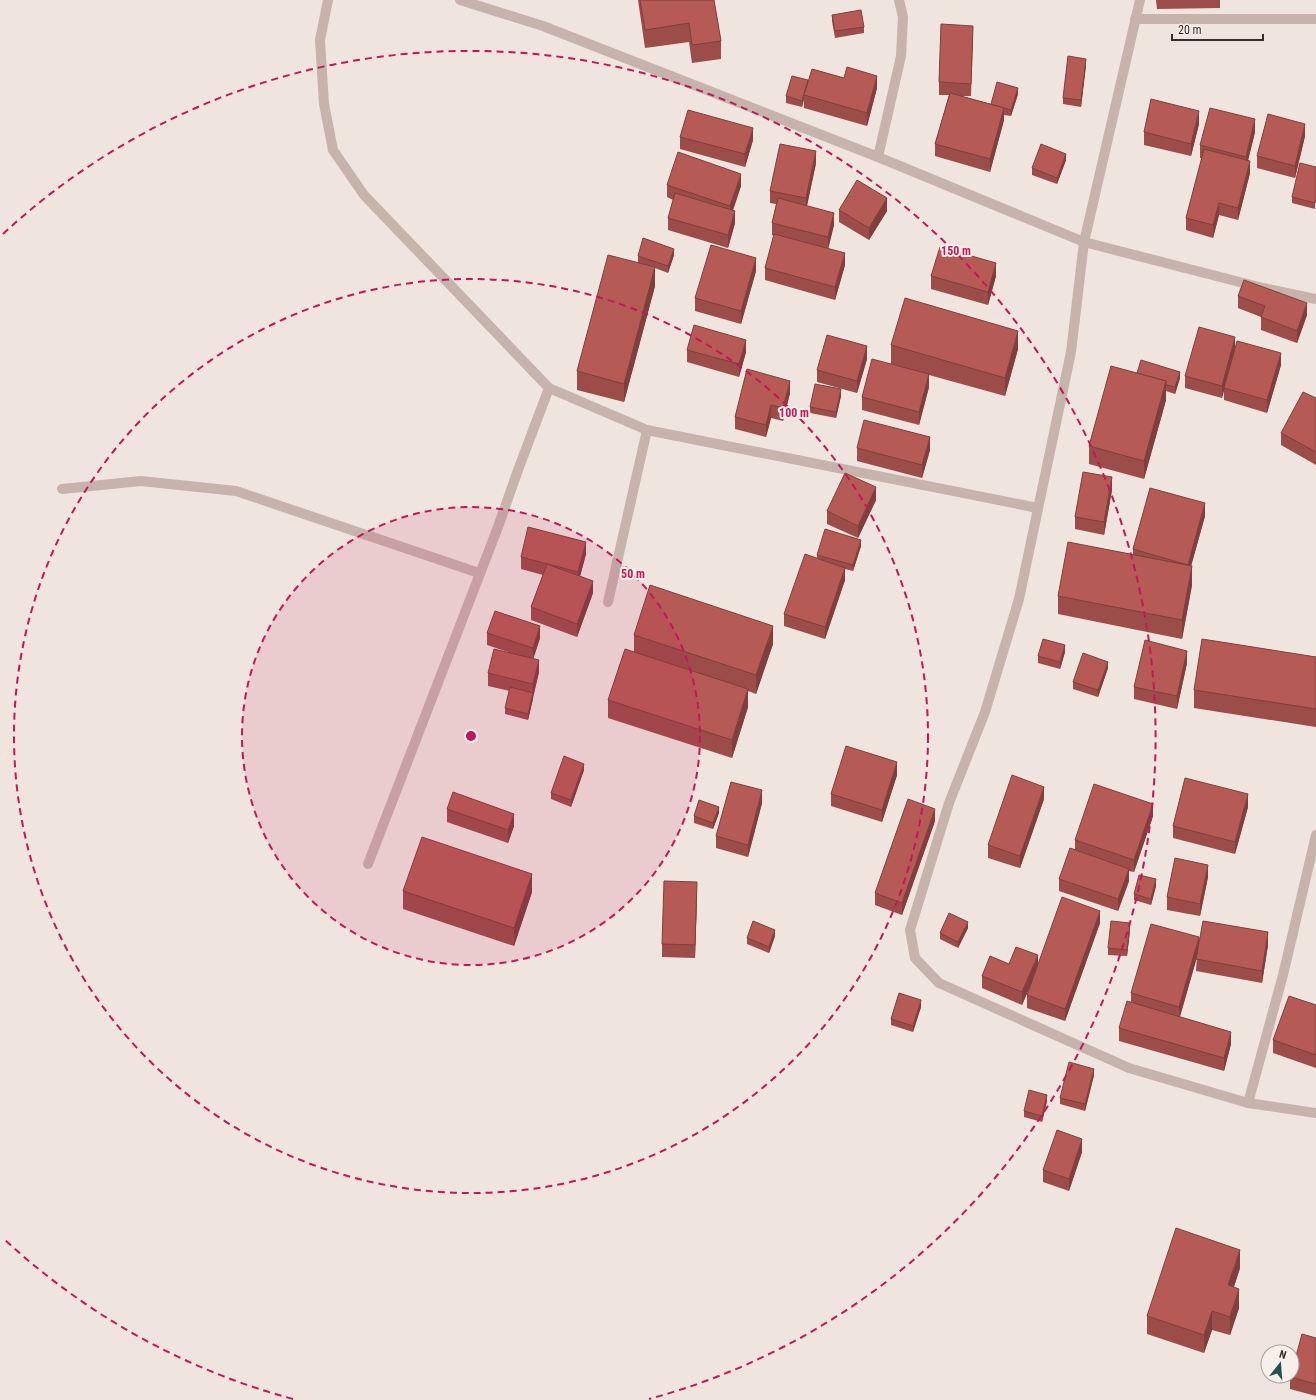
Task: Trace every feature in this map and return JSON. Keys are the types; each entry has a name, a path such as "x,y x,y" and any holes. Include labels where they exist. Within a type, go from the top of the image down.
{"street":[{"path":"328,0 320,40 324,104 333,150 364,195 549,388 647,430 1038,508"},
{"path":"460,0 543,26 878,157 1084,242 1263,288 1316,299"},
{"path":"878,157 900,56 903,17 899,0"},
{"path":"1140,0 1084,242 1071,352 1019,599 985,712 948,803 910,930 915,958 939,983 1129,1068 1248,1102 1316,1113"},
{"path":"1135,20 1316,19"},
{"path":"368,864 498,527 549,388"},
{"path":"608,602 647,430"},
{"path":"62,489 141,481 236,491 479,574"},
{"path":"1248,1102 1283,975 1316,835"}],"building":[{"path":"640,0 714,0 721,41 692,45 689,23 645,30"},
{"path":"861,10 864,27 835,31 832,15"},
{"path":"941,24 973,26 971,84 939,82"},
{"path":"1068,56 1086,59 1081,100 1063,98"},
{"path":"847,67 877,76 867,113 804,95 812,69 844,78"},
{"path":"792,76 808,80 802,101 786,96"},
{"path":"997,82 1018,88 1011,110 991,104"},
{"path":"950,93 1004,108 990,159 935,144"},
{"path":"1151,99 1199,111 1191,144 1144,132"},
{"path":"1210,108 1255,119 1246,157 1200,145"},
{"path":"688,110 753,128 745,154 680,137"},
{"path":"1268,114 1305,124 1295,166 1257,156"},
{"path":"780,144 816,151 806,198 770,191"},
{"path":"1041,144 1066,154 1057,178 1032,168"},
{"path":"1204,149 1250,161 1238,208 1219,203 1213,225 1186,218"},
{"path":"678,152 741,174 730,206 667,185"},
{"path":"1300,163 1316,167 1315,203 1292,197"},
{"path":"857,180 887,198 869,228 839,210"},
{"path":"675,193 735,211 728,235 668,218"},
{"path":"778,198 834,213 828,237 772,223"},
{"path":"774,234 845,253 835,287 765,268"},
{"path":"643,238 674,249 668,266 638,256"},
{"path":"711,245 756,258 741,311 695,298"},
{"path":"940,247 996,263 988,292 931,276"},
{"path":"608,255 655,267 624,384 577,371"},
{"path":"1244,280 1307,303 1297,331 1261,317 1265,306 1238,296"},
{"path":"905,298 1018,331 1005,378 891,345"},
{"path":"694,325 746,340 739,364 687,350"},
{"path":"1199,327 1235,337 1222,386 1185,376"},
{"path":"827,335 867,346 857,381 817,370"},
{"path":"1237,341 1281,353 1267,400 1224,388"},
{"path":"872,359 929,374 919,412 862,397"},
{"path":"1141,360 1180,372 1175,387 1166,385 1166,381 1137,373"},
{"path":"1111,366 1166,381 1144,461 1089,446"},
{"path":"747,369 790,381 783,408 771,405 766,425 735,417"},
{"path":"815,384 841,389 836,412 810,407"},
{"path":"1303,392 1316,398 1316,452 1281,433"},
{"path":"864,420 930,437 922,465 857,448"},
{"path":"1083,472 1112,477 1104,522 1075,517"},
{"path":"845,473 876,487 858,526 827,511"},
{"path":"1150,488 1205,503 1188,565 1133,549"},
{"path":"528,527 586,542 578,572 521,557"},
{"path":"825,529 861,540 853,565 817,555"},
{"path":"1068,542 1192,566 1182,620 1058,596"},
{"path":"805,554 845,568 825,627 784,614"},
{"path":"547,564 593,581 577,624 531,607"},
{"path":"650,585 773,626 756,675 634,635"},
{"path":"495,611 540,626 533,648 487,633"},
{"path":"1043,639 1065,645 1060,662 1038,656"},
{"path":"1202,639 1316,657 1316,709 1194,690"},
{"path":"1145,640 1187,651 1177,696 1134,687"},
{"path":"494,649 539,660 533,684 488,673"},
{"path":"625,649 748,689 732,740 608,700"},
{"path":"1083,653 1108,662 1098,690 1073,682"},
{"path":"510,687 533,693 528,714 505,708"},
{"path":"846,746 897,762 882,810 831,794"},
{"path":"564,756 584,764 571,800 551,793"},
{"path":"1012,775 1044,787 1020,856 988,845"},
{"path":"1185,778 1248,794 1235,842 1173,826"},
{"path":"731,782 762,790 748,845 716,836"},
{"path":"1094,784 1153,804 1134,860 1075,840"},
{"path":"453,792 514,814 508,830 447,809"},
{"path":"908,799 935,809 902,903 875,893"},
{"path":"699,800 719,807 713,823 694,816"},
{"path":"422,837 532,874 514,928 403,891"},
{"path":"1070,848 1129,869 1118,899 1059,879"},
{"path":"1175,858 1208,865 1200,904 1167,897"},
{"path":"1139,875 1156,879 1151,899 1134,894"},
{"path":"664,881 697,882 695,945 662,944"},
{"path":"1062,897 1100,911 1065,1009 1027,995"},
{"path":"949,913 968,922 958,942 940,933"},
{"path":"753,921 775,930 769,947 747,938"},
{"path":"1111,921 1130,923 1127,950 1108,948"},
{"path":"1203,921 1268,932 1262,971 1196,959"},
{"path":"1151,924 1199,937 1179,1007 1131,993"},
{"path":"1016,947 1038,955 1022,992 982,976 990,956 1009,964"},
{"path":"899,993 921,1000 913,1026 891,1019"},
{"path":"1289,996 1316,1005 1316,1055 1273,1040"},
{"path":"1127,1001 1231,1032 1224,1058 1119,1028"},
{"path":"1069,1062 1094,1069 1085,1104 1060,1098"},
{"path":"1029,1090 1047,1095 1042,1116 1024,1111"},
{"path":"1057,1130 1082,1139 1069,1179 1043,1170"},
{"path":"1176,1228 1240,1250 1228,1285 1239,1289 1230,1317 1212,1311 1204,1335 1147,1316"},
{"path":"1302,1334 1316,1338 1316,1384 1300,1380 1299,1344"}]}
